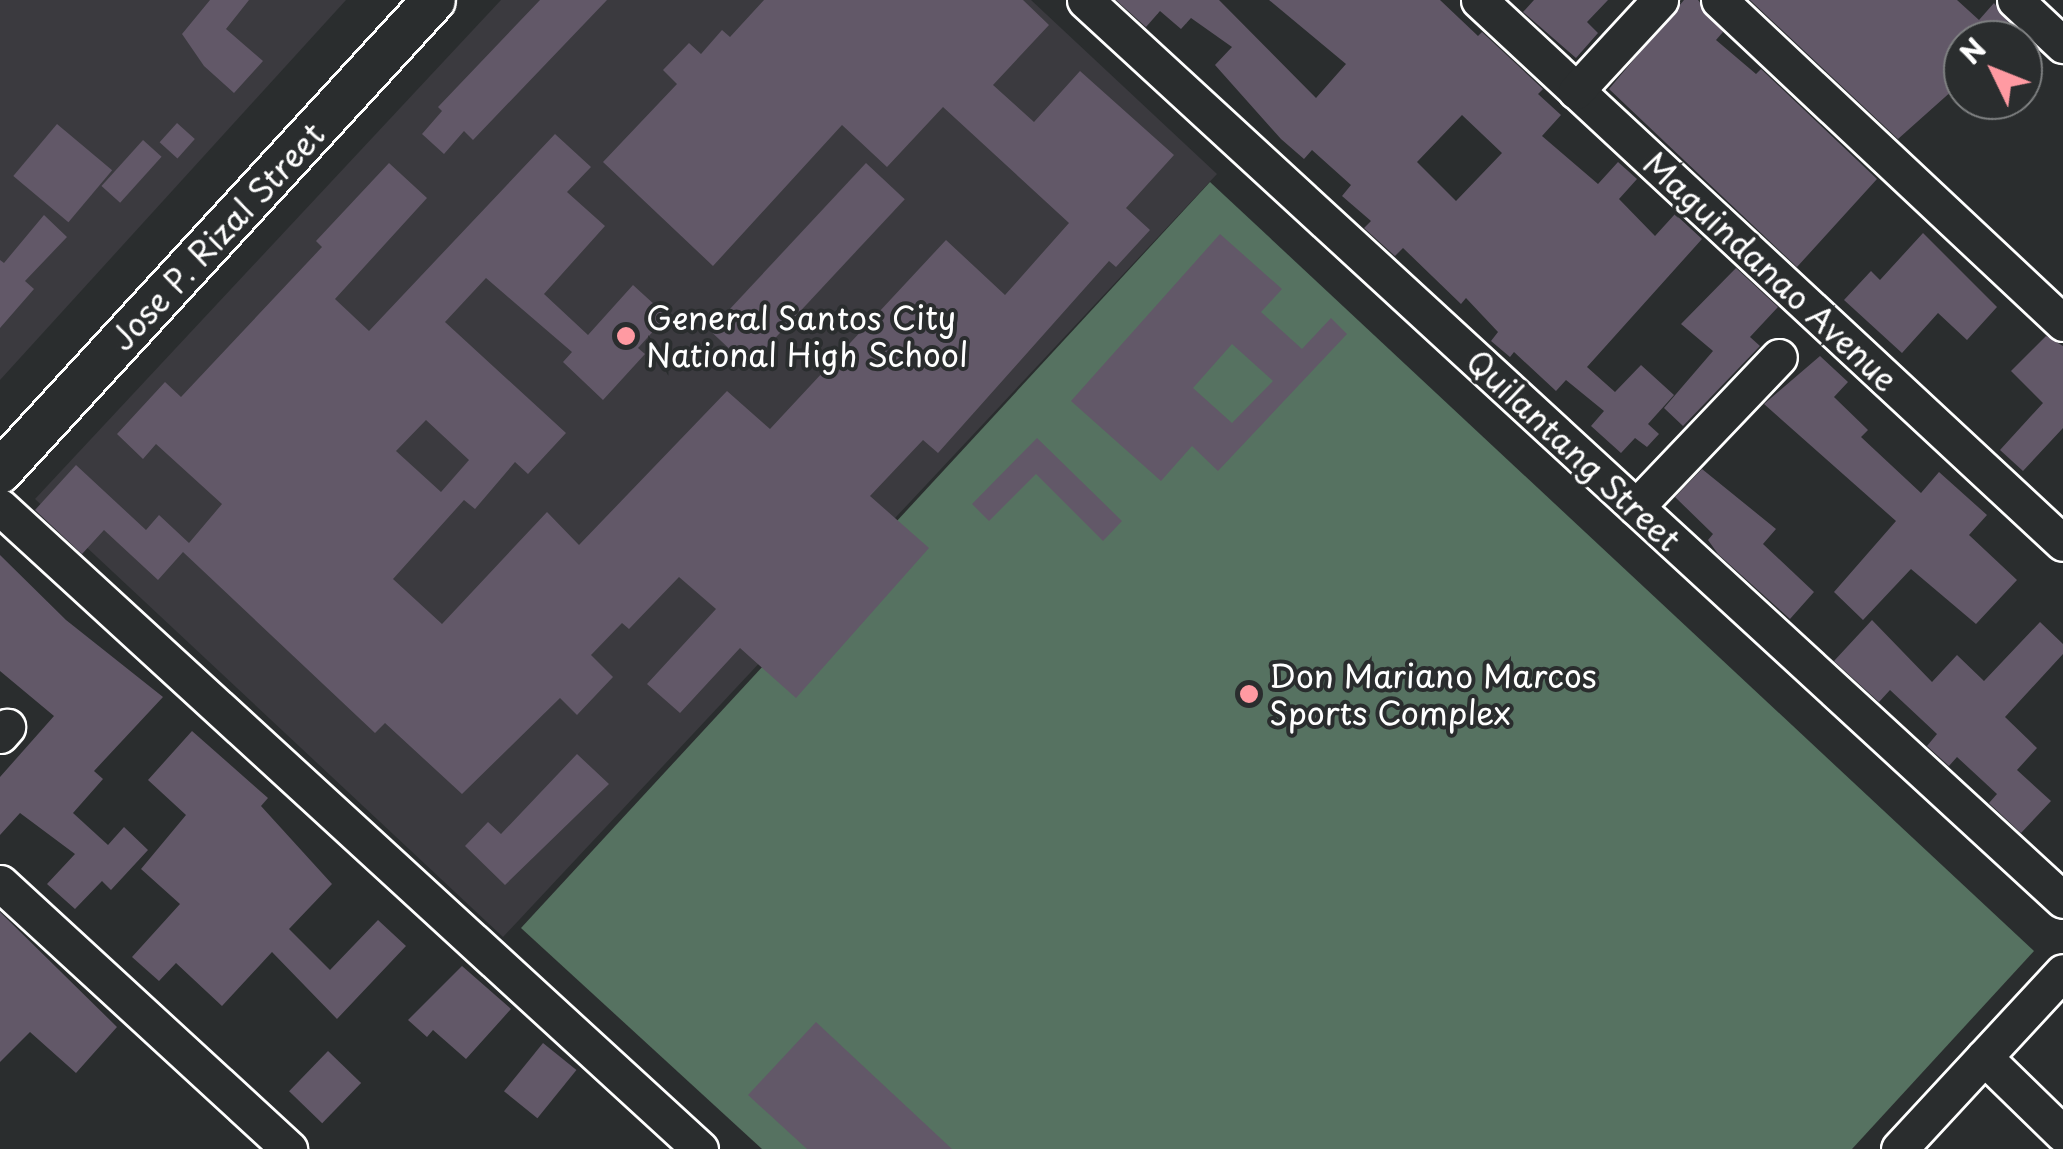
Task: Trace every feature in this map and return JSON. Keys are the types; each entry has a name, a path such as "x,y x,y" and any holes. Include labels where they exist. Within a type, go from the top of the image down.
{"street":[{"name":"Jose P. Rizal Street","path":"0,472 434,0"},
{"name":"Quilantang Street","path":"1085,0 2063,900"},
{"name":"Maguindanao Avenue","path":"1479,0 2063,543"},
{"path":"1576,91 1660,0"},
{"path":"1719,0 2063,323"},
{"path":"2015,0 2063,45"},
{"path":"1636,507 1780,356"},
{"path":"0,507 700,1149"},
{"path":"0,884 289,1149"},
{"path":"1899,1149 2063,972"},
{"path":"1984,1057 2063,1134"}],"shaded area":[{"path":"0,0 346,0 0,380"},
{"name":"General Santos City National High School","path":"501,0 1031,0 1217,174 503,937 35,499"}],"green space":[{"name":"Don Mariano Marcos Sports Complex","path":"1210,182 2034,951 1852,1149 762,1149 521,928"}],"building":[{"path":"210,0 249,0 226,29 263,61 234,93 204,66 182,34"},
{"path":"540,0 607,0 473,140 464,131 444,154 422,134 442,111 438,107"},
{"path":"764,0 1023,0 1049,25 993,85 1034,122 1080,71 1174,155 1126,208 1150,230 1116,267 1109,261 938,453 923,440 870,496 929,548 796,698 740,648 680,713 647,684 716,609 679,577 629,629 622,623 591,655 613,677 577,715 560,698 462,794 385,723 375,733 183,552 158,580 104,530 82,554 35,510 76,465 146,530 159,515 189,543 222,504 156,444 143,459 117,434 165,382 181,397 322,247 316,241 389,163 427,198 335,299 369,331 555,134 591,167 567,192 605,226 544,294 588,335 633,285 667,316 638,348 645,354 603,400 563,362 572,352 486,278 445,322 566,433 528,474 515,462 475,509 464,500 393,579 442,624 547,512 579,545 727,391 770,429 946,240 1005,295 1069,223 943,107 887,167 842,125 713,266 603,162 677,84 663,70 689,43 701,54 722,30 730,37","holes":["426,420 469,460 441,492 396,451"]},
{"path":"1116,0 1219,0 1316,98 1346,64 1269,0 1440,0 1478,36 1482,32 1543,89 1538,94 1561,115 1542,136 1598,184 1618,162 1637,179 1619,199 1655,236 1675,214 1702,239 1587,367 1615,392 1641,365 1674,395 1648,424 1659,434 1647,447 1635,438 1621,453 1591,426 1604,411 1566,380 1556,391 1514,352 1510,357 1491,341 1498,332 1466,298 1461,304 1403,248 1395,256 1364,228 1371,221 1342,196 1351,185 1312,150 1304,159 1281,139 1215,65 1232,47 1191,18 1181,29 1160,11 1146,27","holes":["1462,115 1502,153 1456,201 1417,162"]},
{"path":"1534,0 1608,0 1587,22 1598,33 1576,58 1523,12"},
{"path":"1684,0 1698,0 1723,32 1716,40 1756,74 1761,69 1877,179 1797,267 1609,89"},
{"path":"1750,0 1957,0 1979,20 1943,20 1943,99 1898,139"},
{"path":"1994,3 2006,20 1979,20"},
{"path":"177,123 195,139 177,158 160,142"},
{"path":"57,124 112,170 68,222 13,176"},
{"path":"143,140 162,157 120,203 102,186"},
{"path":"866,163 905,199 749,367 710,330"},
{"path":"44,215 67,237 25,281 34,289 0,328 0,260 4,263"},
{"path":"1923,233 1997,307 1967,340 1938,313 1902,353 1844,300 1871,271 1880,280"},
{"path":"1220,234 1282,289 1261,312 1302,349 1331,318 1347,334 1218,471 1192,446 1161,481 1071,401","holes":["1232,344 1273,381 1232,423 1193,388"]},
{"path":"1736,268 1778,307 1750,337 1760,346 1683,426 1664,408 1713,351 1681,324"},
{"path":"2046,336 2063,346 2063,428 2023,471 2000,450 2043,403 2011,371"},
{"path":"1820,356 1848,382 1834,397 1868,430 1861,437 1921,493 1939,472 1987,515 1969,535 2017,580 1976,624 1911,569 1863,620 1834,592 1896,521 1764,404"},
{"path":"1037,438 1122,521 1103,541 1036,474 989,521 972,504"},
{"path":"1702,469 1776,529 1763,544 1814,592 1790,619 1718,554 1708,540 1713,534 1675,497"},
{"path":"0,555 66,620 163,697 94,771 103,779 73,813 108,845 124,827 148,850 111,890 102,881 75,909 47,884 75,854 20,813 0,835 0,777 54,716 0,671"},
{"path":"1872,620 1932,682 1957,655 1984,681 2040,622 2063,644 2063,654 2005,717 2037,748 2017,770 2051,801 2021,833 1989,803 1997,794 1957,757 1949,766 1927,746 1937,734 1890,690 1879,702 1834,661"},
{"path":"192,731 268,798 261,806 332,884 289,929 330,970 378,920 406,946 337,1019 272,952 222,1006 176,963 159,981 132,957 180,904 141,869 186,815 148,780"},
{"path":"577,754 609,784 505,885 465,846 488,822 501,834"},
{"path":"0,912 117,1027 76,1073 30,1032 0,1062"},
{"path":"462,966 511,1009 466,1059 433,1030 427,1037 408,1020"},
{"path":"816,1022 952,1149 807,1149 748,1095"},
{"path":"543,1043 576,1070 537,1118 504,1091"},
{"path":"328,1051 361,1083 322,1123 289,1091"}],"place":[{"name":"General Santos City National High School","path":"626,336"},
{"name":"Don Mariano Marcos Sports Complex","path":"1249,694"}]}
